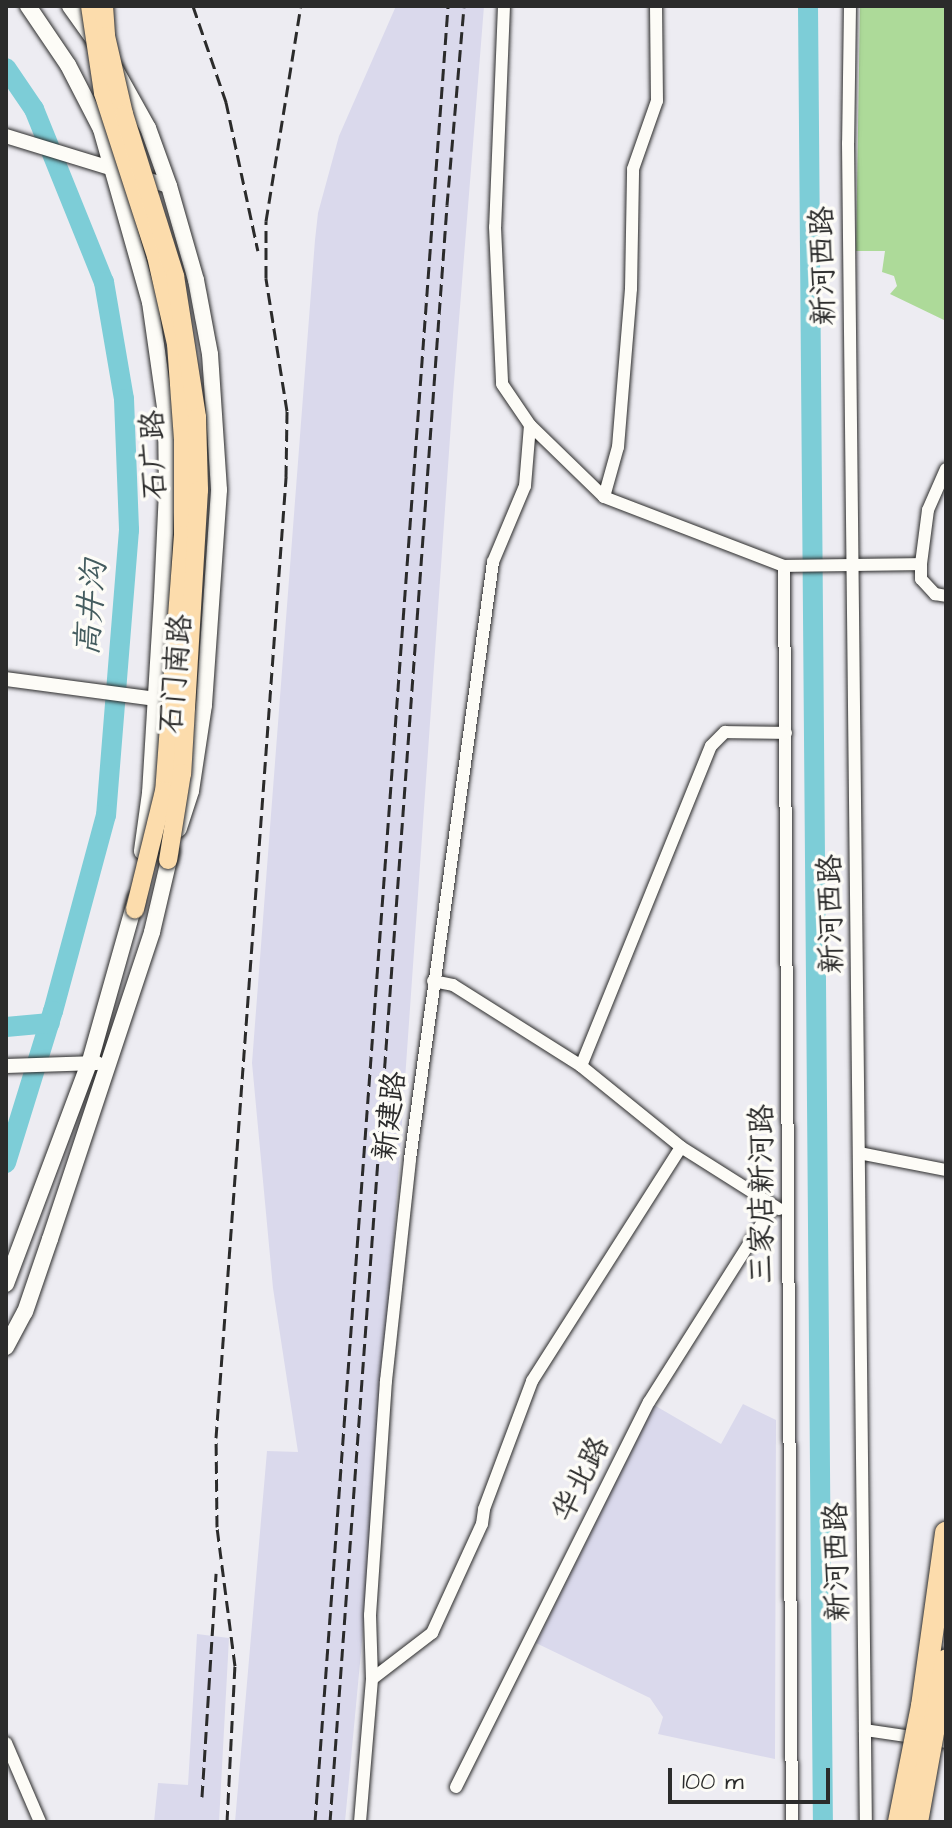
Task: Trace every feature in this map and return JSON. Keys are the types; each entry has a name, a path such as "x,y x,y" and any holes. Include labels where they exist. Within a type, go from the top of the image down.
{"highway":[{"path":"899,1822 922,1706 946,1533"},
{"path":"917,1822 946,1661"}],"main road":[{"name":"石门南路","path":"6,1284 90,1061 135,909 150,793 167,491 166,414 150,302 113,168 101,129 68,65 28,6"},
{"name":"石门南路","path":"6,1347 25,1312 152,932 168,860 191,791 198,750 219,490 210,354 196,280 169,186 148,128 129,89 70,6"},
{"name":"石广路","path":"90,6 103,93 156,256 176,344 183,439 183,535 164,791 135,909"},
{"name":"石广路","path":"104,6 106,36 124,114 175,276 197,417 199,490 183,758 168,860"}],"street":[{"path":"504,6 495,227 502,384 530,425 604,497 784,566 921,564"},
{"path":"604,497 619,431 631,289 633,169 657,101 656,6"},
{"name":"新河西路","path":"850,6 848,143 866,1822"},
{"path":"10,137 169,186"},
{"name":"新建路","path":"360,1822 372,1679 370,1615 386,1381 433,981 493,562 525,486 530,425"},
{"path":"946,469 928,510 921,564 921,579 935,594 946,596"},
{"name":"三家店新河路","path":"784,566 792,1822"},
{"path":"6,679 155,699"},
{"path":"581,1066 711,746 725,732 786,733"},
{"path":"433,981 453,985 581,1066 681,1147 788,1213"},
{"path":"8,1066 90,1061 107,1066"},
{"path":"372,1679 432,1633 482,1524 484,1509 532,1381 681,1147"},
{"path":"859,1153 946,1170"},
{"name":"华北路","path":"456,1787 649,1402 773,1206"},
{"path":"865,1730 946,1742"},
{"path":"6,1743 40,1822"}],"shaded area":[{"path":"396,6 484,6 453,395 376,1493 345,1822 235,1822 267,1451 298,1452 273,1288 252,1063 315,240 318,213 339,136"},
{"path":"743,1404 776,1420 775,1759 658,1734 663,1717 650,1698 536,1643 654,1405 721,1444"},
{"path":"197,1634 229,1638 219,1822 154,1822 158,1783 188,1785"}],"green space":[{"path":"860,6 946,6 946,321 890,294 897,286 894,276 882,272 885,251 856,251"}],"waterway":[{"path":"808,6 823,1822"},
{"name":"高井沟","path":"6,68 34,109 104,282 124,399 129,530 106,815 53,1011 6,1163"},
{"path":"6,1027 50,1023"}],"railway":[{"path":"193,6 226,102 258,251"},
{"path":"227,1822 235,1666 217,1527 216,1438 286,477 287,411 266,278 266,221 301,6"},
{"path":"315,1822 448,6"},
{"path":"330,1822 464,6"},
{"path":"202,1797 216,1573"}]}
